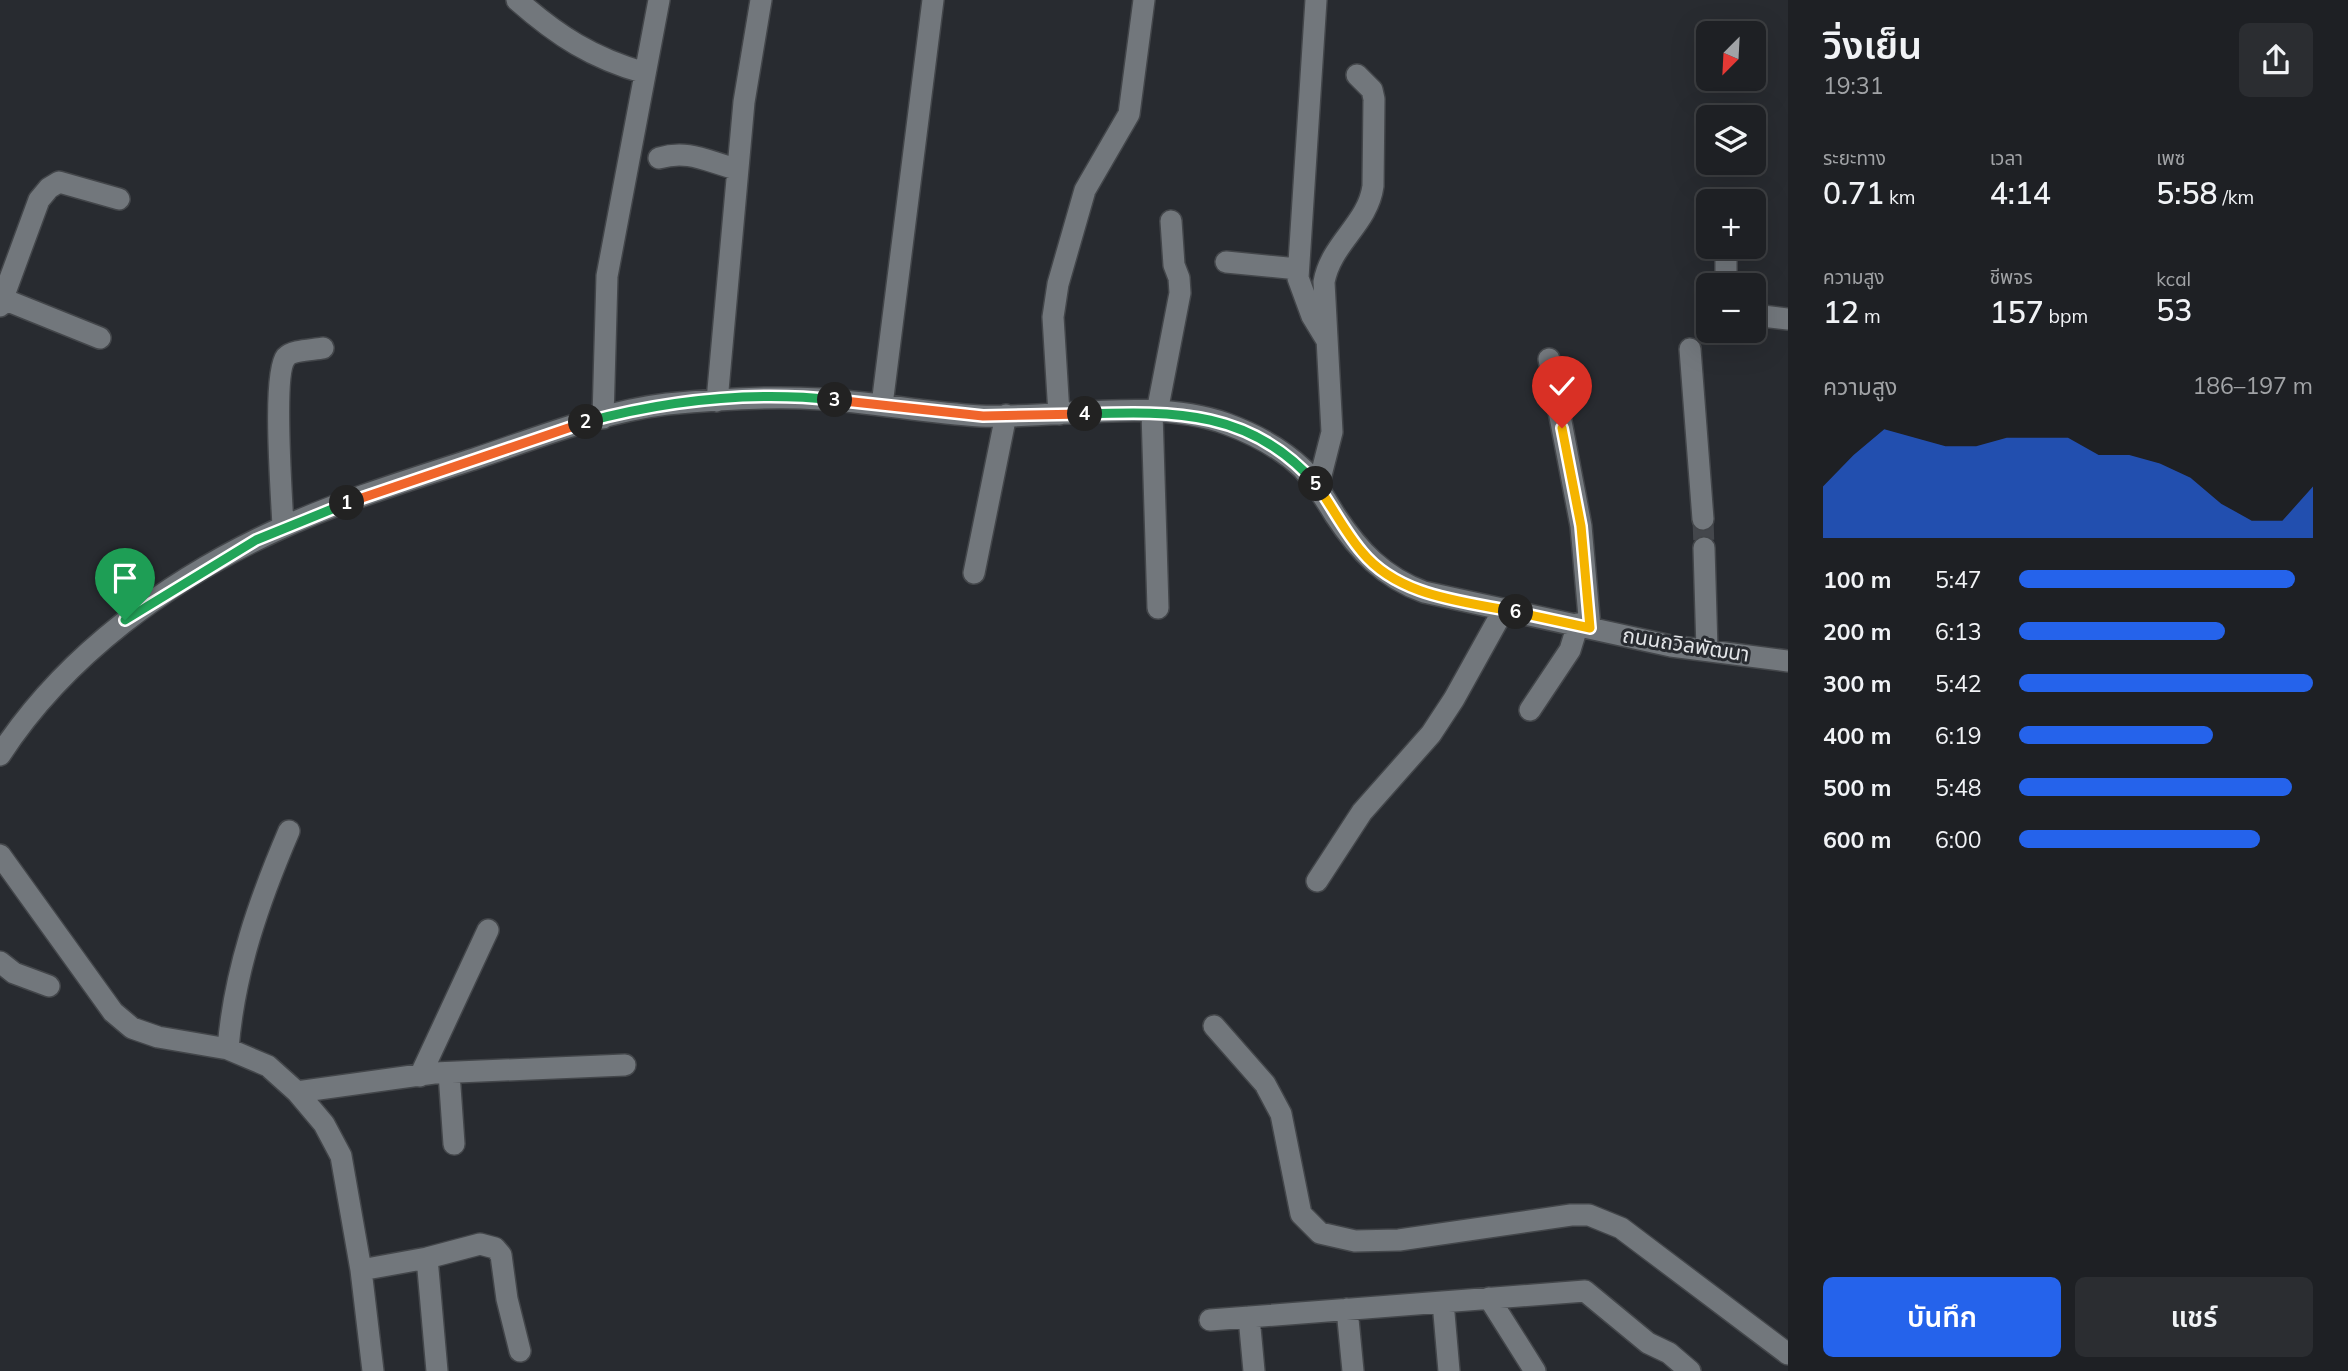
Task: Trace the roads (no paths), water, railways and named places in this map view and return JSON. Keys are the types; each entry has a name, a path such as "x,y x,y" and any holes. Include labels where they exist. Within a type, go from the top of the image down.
{"street":[{"path":"517,0 567,41 616,65 645,73"},
{"path":"603,418 607,276 659,0"},
{"path":"718,401 744,102 761,0"},
{"path":"882,405 933,0"},
{"path":"1059,414 1053,317 1058,284 1085,190 1129,114 1144,0"},
{"path":"1316,0 1298,269 1303,297 1327,341"},
{"path":"1318,487 1332,432 1324,282 1333,254 1366,210 1373,186 1374,99 1372,90 1357,75"},
{"path":"659,159 690,153 737,169"},
{"path":"100,338 1,303 38,200 49,188 59,182 119,199"},
{"path":"1158,608 1154,412 1180,293 1174,264 1171,221"},
{"path":"1226,262 1298,269"},
{"path":"1766,316 1788,319"},
{"path":"283,527 279,418 283,365 286,357 292,354 323,348"},
{"path":"1690,349 1703,519"},
{"path":"1530,710 1584,626 1581,526 1549,359"},
{"name":"ถนนถวิลพัฒนา","path":"0,755 15,732 78,663 125,620 202,571 283,527 418,477 603,418 664,405 761,397 822,399 951,414 1154,412 1192,415 1228,424 1265,442 1301,468 1318,487 1362,553 1401,584 1424,592 1671,646 1788,661"},
{"path":"974,573 1006,415"},
{"path":"1704,548 1707,650"},
{"path":"1317,881 1362,812 1431,734 1454,699 1504,609"},
{"path":"228,1049 237,981 262,894 289,831"},
{"path":"0,855 113,1012 132,1028 158,1037 228,1049 268,1066 297,1091 324,1124 341,1156 361,1270 373,1371"},
{"path":"420,1076 488,930"},
{"path":"0,962 15,973 49,986"},
{"path":"1214,1026 1265,1083 1281,1114 1301,1214 1320,1233 1355,1241 1399,1240 1571,1215 1589,1215 1621,1228 1788,1354"},
{"path":"297,1091 449,1073 625,1065"},
{"path":"449,1073 454,1144"},
{"path":"361,1270 427,1258 480,1244 495,1248 501,1255 507,1299 520,1351"},
{"path":"427,1258 436,1371"},
{"path":"1210,1320 1584,1291 1648,1343 1669,1353 1690,1371"},
{"path":"1489,1298 1535,1371"},
{"path":"1443,1302 1449,1371"},
{"path":"1347,1309 1353,1371"},
{"path":"1249,1317 1254,1371"},
{"path":"1648,1343 1666,1371"}],"tunnel":[{"path":"1703,519 1704,548"}]}
